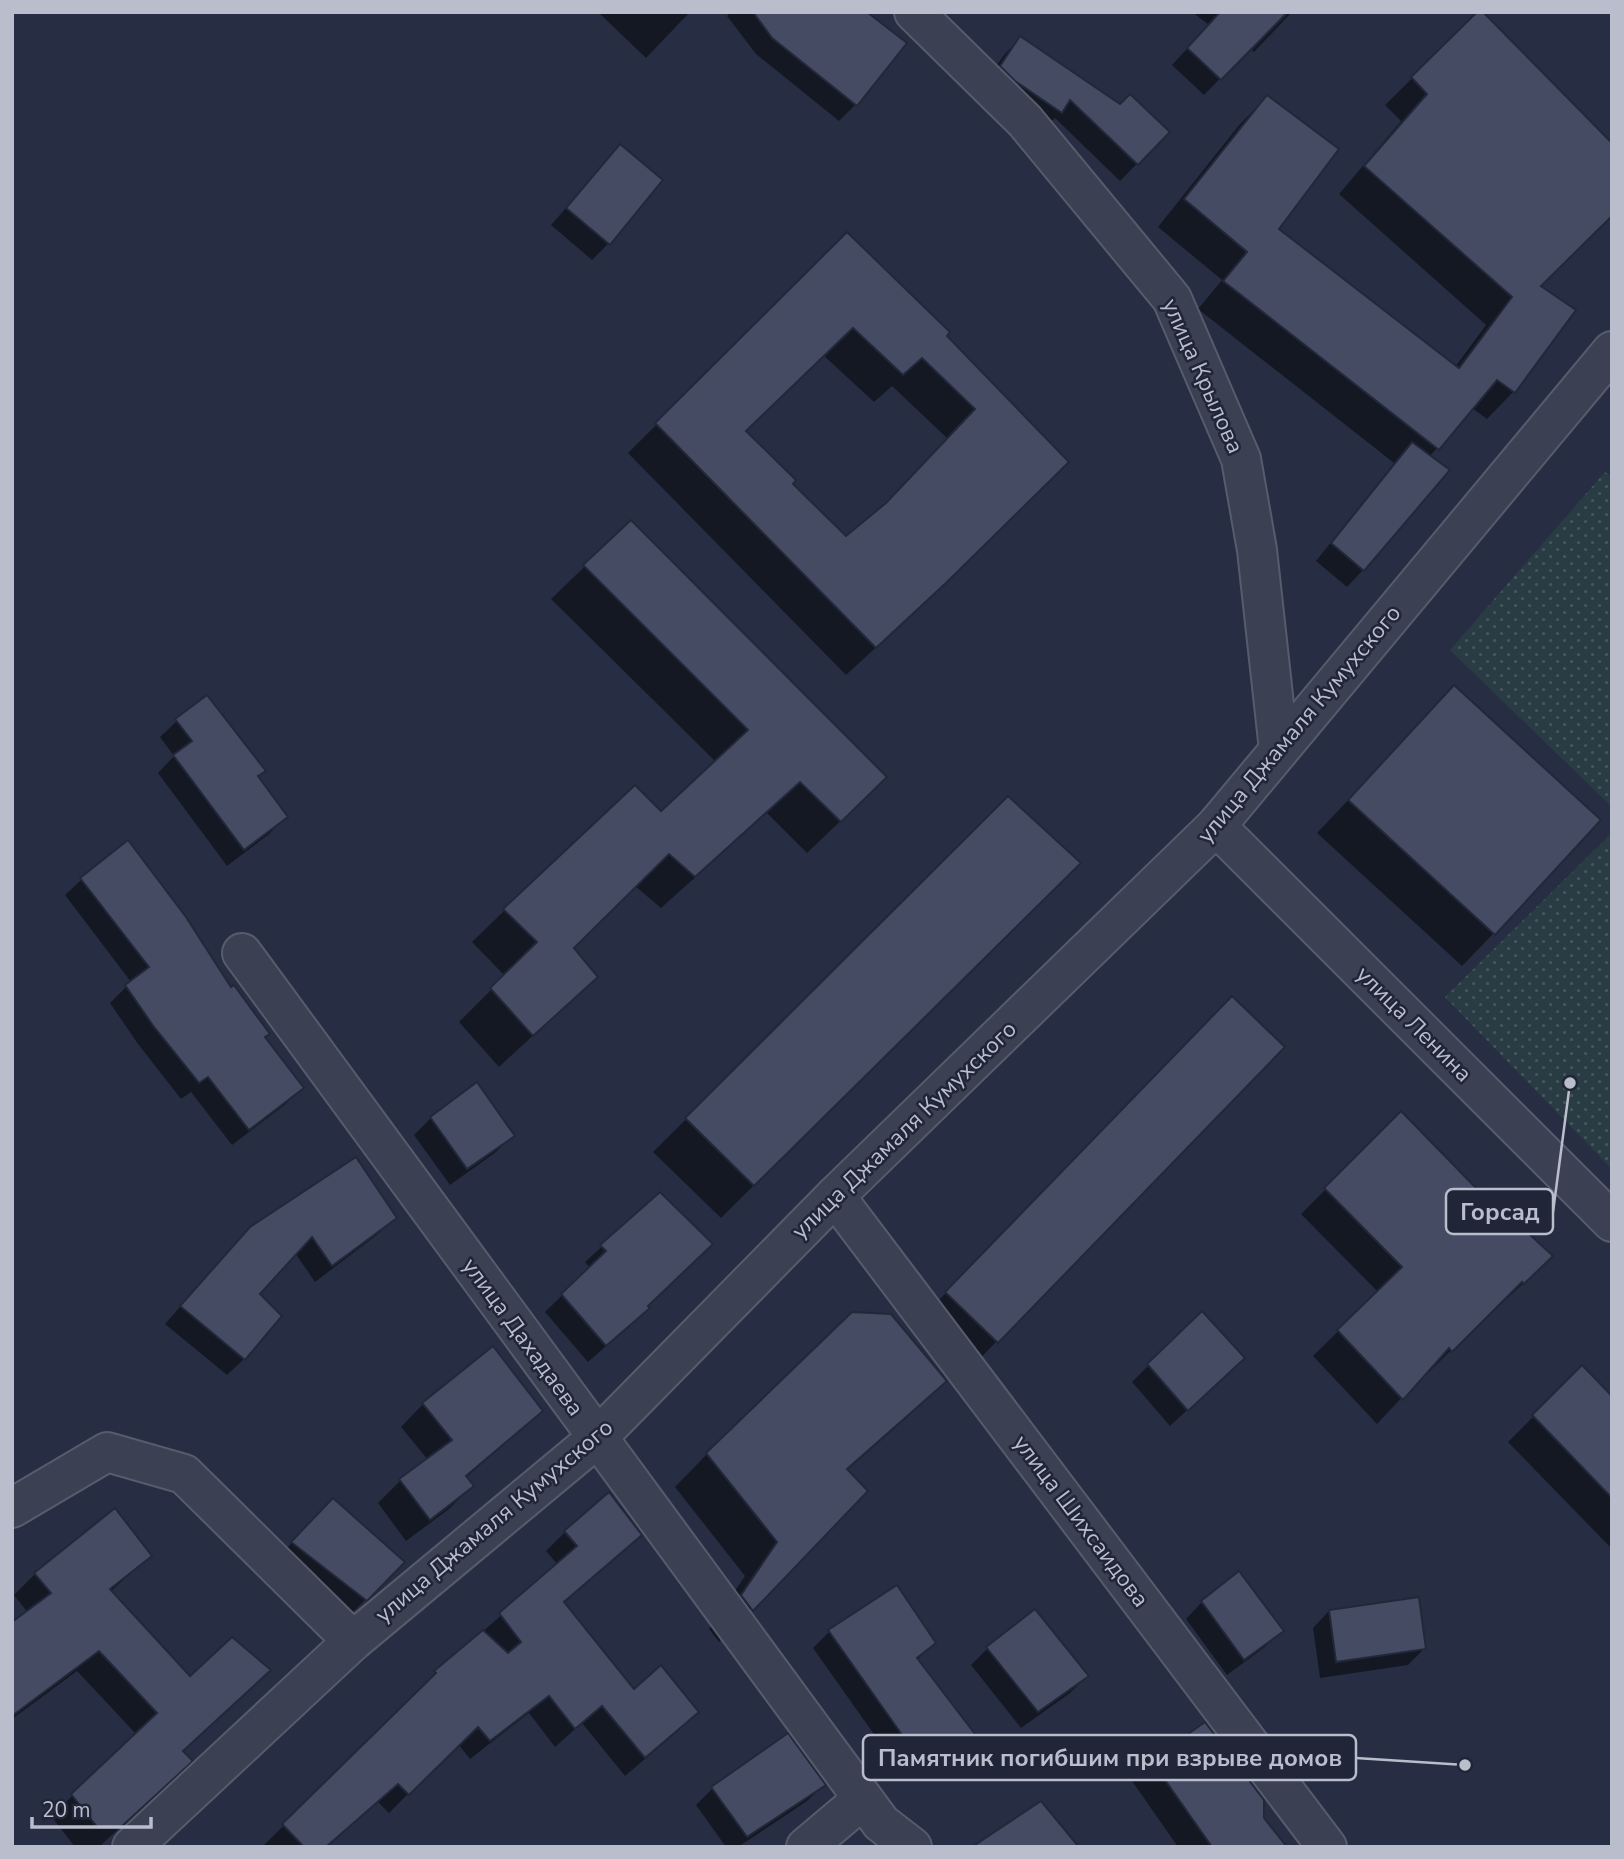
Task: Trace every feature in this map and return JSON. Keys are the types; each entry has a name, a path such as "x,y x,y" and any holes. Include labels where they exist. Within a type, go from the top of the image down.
{"street":[{"name":"улица Крылова","path":"914,12 1025,121 1172,299 1241,459 1257,550 1279,750"},
{"name":"улица Джамаля Кумухского","path":"132,1847 353,1641 597,1438 835,1196 1216,826 1612,351"},
{"name":"улица Ленина","path":"1216,826 1612,1222"},
{"name":"улица Дахадаева","path":"242,953 881,1824 912,1847"},
{"name":"улица Шихсаидова","path":"835,1196 1327,1847"},
{"path":"12,1508 107,1452 184,1474 353,1641"},
{"path":"806,1847 863,1799"}],"shaded area":[{"path":"1605,472 1612,477 1612,807 1450,650"},
{"path":"1612,833 1612,1169 1445,997"}],"building":[{"path":"753,12 867,12 907,43 857,106 772,38"},
{"path":"1220,12 1288,12 1221,80 1187,48"},
{"path":"1477,12 1483,12 1612,143 1612,216 1541,286 1576,310 1515,393 1497,380 1439,450 1223,281 1247,252 1184,199 1267,95 1339,149 1279,229 1459,368 1512,297 1364,166 1427,94 1411,77"},
{"path":"1020,36 1120,104 1130,94 1170,132 1138,165 1070,100 1062,113 1015,81 1000,66"},
{"path":"620,144 663,180 610,245 566,208"},
{"path":"847,232 950,332 947,336 1069,462 876,648 655,423","holes":["853,328 903,375 922,358 975,409 886,503 846,536 793,484 796,480 746,431"]},
{"path":"1412,442 1450,470 1364,571 1331,543"},
{"path":"631,520 887,777 841,822 800,782 695,877 669,854 574,948 598,977 533,1036 490,988 537,942 503,909 635,785 661,811 748,730 583,565"},
{"path":"1454,685 1601,820 1495,935 1348,800"},
{"path":"207,695 266,771 258,776 288,817 244,850 173,755 192,741 175,719"},
{"path":"1008,796 1081,863 754,1186 685,1118"},
{"path":"128,840 186,917 231,987 234,985 270,1034 265,1037 304,1088 249,1130 208,1077 199,1083 154,1027 125,985 149,967 80,878"},
{"path":"1232,996 1285,1047 998,1343 945,1292"},
{"path":"477,1082 515,1136 467,1169 430,1117"},
{"path":"1401,1111 1479,1191 1481,1189 1553,1256 1524,1284 1522,1282 1452,1352 1449,1348 1403,1400 1337,1330 1402,1267 1324,1188"},
{"path":"356,1157 397,1218 332,1266 312,1237 260,1294 282,1316 245,1360 180,1306 250,1227"},
{"path":"660,1192 713,1244 648,1306 650,1308 606,1346 561,1294 606,1251 600,1245"},
{"path":"1202,1311 1245,1358 1188,1411 1147,1364"},
{"path":"852,1312 891,1314 947,1381 847,1469 868,1491 753,1611 741,1595 777,1542 706,1453"},
{"path":"493,1346 543,1411 466,1476 474,1486 430,1520 399,1479 452,1440 422,1403"},
{"path":"1582,1365 1612,1396 1612,1498 1532,1415"},
{"path":"609,1492 642,1535 564,1602 634,1689 661,1665 699,1712 645,1758 602,1706 575,1729 549,1696 490,1741 478,1727 409,1795 398,1784 326,1847 304,1847 282,1824 436,1673 434,1671 483,1630 508,1653 521,1642 499,1613 577,1546 564,1531"},
{"path":"333,1498 405,1562 367,1601 291,1542"},
{"path":"115,1508 152,1556 110,1589 190,1676 232,1637 271,1670 183,1751 193,1761 121,1827 98,1828 71,1794 157,1713 99,1651 12,1716 12,1622 51,1593 34,1573"},
{"path":"1239,1571 1284,1631 1244,1660 1201,1601"},
{"path":"897,1585 936,1643 917,1658 975,1734 924,1766 828,1630"},
{"path":"1419,1597 1426,1649 1336,1662 1329,1610"},
{"path":"1035,1609 1089,1676 1038,1712 986,1647"},
{"path":"1205,1722 1264,1800 1264,1818 1287,1847 1212,1847 1151,1760"},
{"path":"788,1733 826,1785 747,1837 711,1787"},
{"path":"1041,1801 1079,1847 972,1847"}],"place":[{"name":"Горсад","path":"1570,1083"},
{"name":"Памятник погибшим при взрыве домов","path":"1465,1765"}]}
